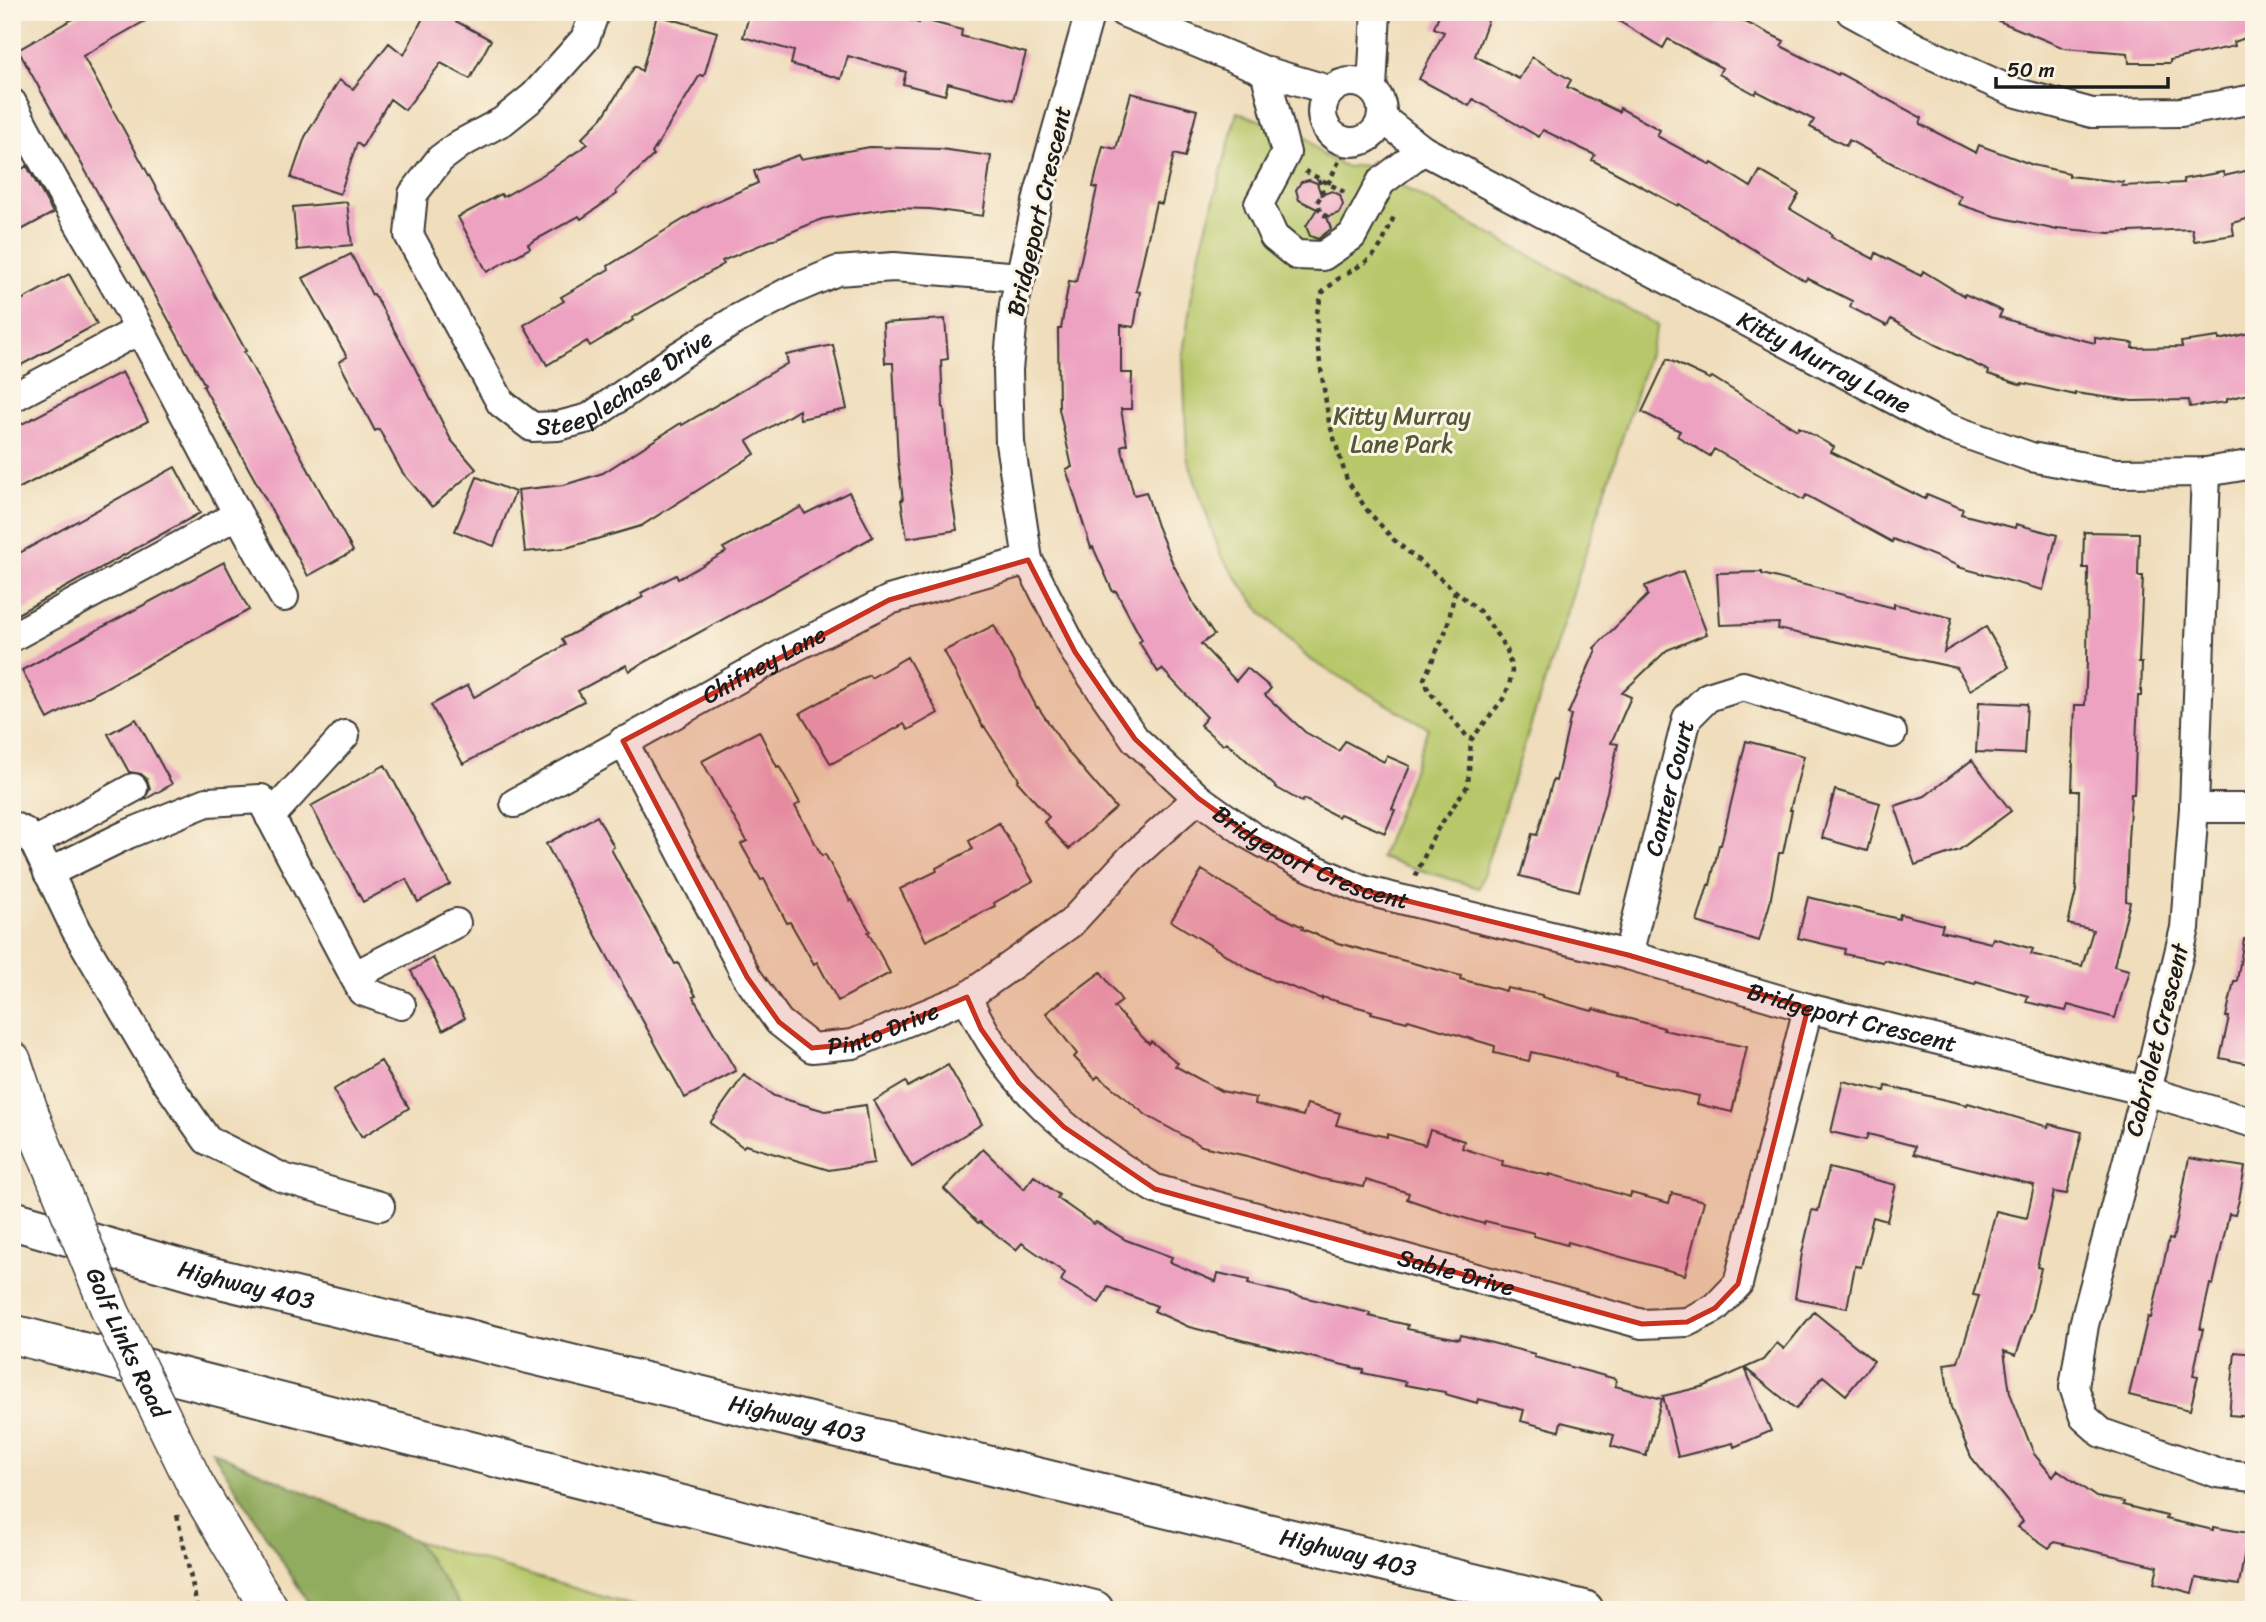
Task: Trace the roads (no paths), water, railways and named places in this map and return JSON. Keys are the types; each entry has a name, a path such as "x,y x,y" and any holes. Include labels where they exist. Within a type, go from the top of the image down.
{"highway":[{"name":"Highway 403","path":"12,1220 200,1275 1584,1610"},
{"path":"12,1334 1094,1610"}],"main road":[{"name":"Golf Links Road","path":"12,1060 33,1122 111,1313 195,1484 270,1610"}],"street":[{"name":"Steeplechase Drive","path":"595,12 585,39 534,96 503,121 460,144 440,159 413,194 409,234 501,403 532,426 558,426 589,418 737,319 792,290 837,271 894,267 1021,277"},
{"name":"Bridgeport Crescent","path":"1090,12 1039,193 1014,305 1008,370 1010,443 1028,560 1075,652 1135,739 1198,798 1251,836 1296,861 1363,890 1628,955 1808,1008 2146,1091 2254,1123"},
{"path":"1123,12 1265,71 1343,92 1380,99 1366,133 1335,138 1322,121 1343,92 1376,12"},
{"path":"1851,12 1917,48 2014,92 2092,113 2181,112 2254,99"},
{"path":"1265,71 1286,153 1259,204 1274,237 1296,254 1323,256 1352,236 1381,182 1423,150"},
{"path":"12,103 21,144 139,330 237,515 284,597"},
{"name":"Kitty Murray Lane","path":"1366,133 1423,150 1946,427 2031,457 2117,473 2206,472 2254,464"},
{"path":"12,398 139,330"},
{"name":"Cabriolet Crescent","path":"2206,472 2194,808 2185,928 2146,1091 2084,1325 2074,1387 2084,1417 2102,1433 2217,1473 2254,1477"},
{"path":"12,637 237,515"},
{"name":"Chifney Lane","path":"515,803 793,648 889,600 1028,560"},
{"name":"Canter Court","path":"1628,955 1686,718 1708,697 1743,686 1892,733"},
{"path":"270,817 345,735"},
{"name":"Pinto Drive","path":"623,741 747,977 779,1022 812,1048 853,1044 967,997 1071,923 1130,858 1198,798"},
{"path":"133,788 23,834 48,873 76,930 159,1071 207,1140 283,1178 380,1206"},
{"path":"48,873 128,834 207,802 261,799 362,991 401,1005"},
{"path":"2194,808 2254,808"},
{"path":"354,976 456,923"},
{"name":"Sable Drive","path":"967,997 981,1029 1019,1083 1064,1127 1105,1158 1155,1189 1642,1324 1687,1322 1715,1308 1738,1284 1808,1008"}],"park label":[{"name":"Kitty Murray Lane Park","path":"1402,430"}]}
